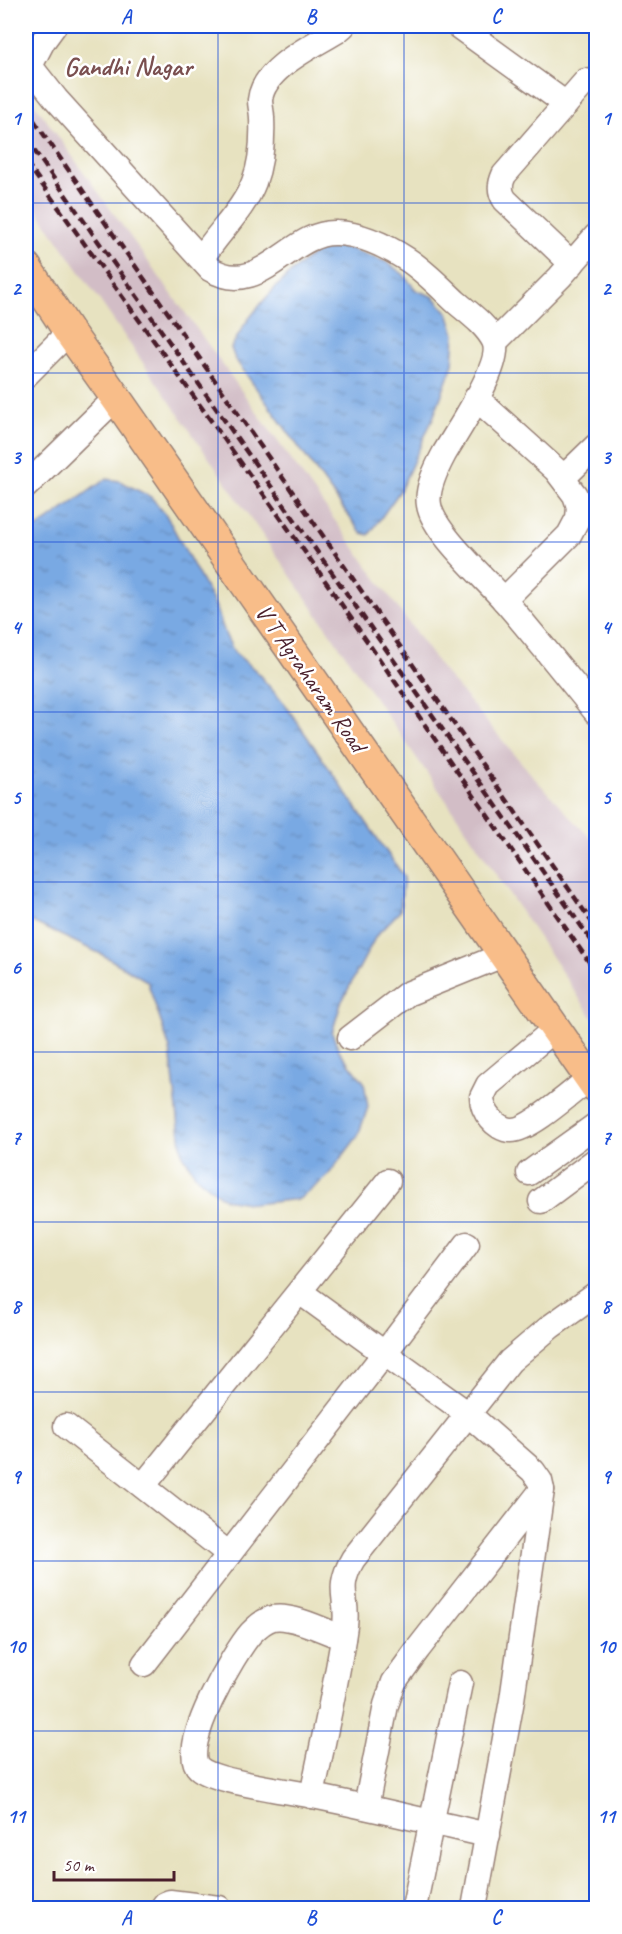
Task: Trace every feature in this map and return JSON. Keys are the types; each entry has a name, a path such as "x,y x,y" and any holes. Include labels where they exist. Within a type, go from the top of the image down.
{"main road":[{"name":"V T Agraharam Road","path":"26,267 593,1083"}],"street":[{"path":"54,26 28,64 56,99 210,269 219,274 239,278 255,274 312,239 336,232 364,238 410,262 484,326 495,342 496,353 490,375 438,465 428,494 429,507 438,527 504,600 597,712"},
{"path":"202,258 211,243 241,207 254,184 262,139 260,102 265,84 290,60 343,26"},
{"path":"458,26 567,104"},
{"path":"572,264 505,200 500,190 504,175 586,81"},
{"path":"495,342 597,236"},
{"path":"26,375 69,332"},
{"path":"26,486 116,398"},
{"path":"476,398 562,478 575,495 579,507 575,527 569,535 504,600"},
{"path":"562,478 597,446"},
{"path":"350,1038 407,994 503,955"},
{"path":"555,1029 488,1084 482,1097 486,1113 494,1123 505,1130 512,1131 538,1118 593,1083"},
{"path":"529,1173 597,1125"},
{"path":"541,1201 597,1160"},
{"path":"143,1485 388,1181"},
{"path":"144,1664 384,1354 466,1244"},
{"path":"300,1292 468,1414 532,1471 540,1481 542,1490 512,1700 474,1908"},
{"path":"312,1796 343,1638 345,1624 343,1581 346,1571 353,1559 510,1361 550,1327 597,1294"},
{"path":"66,1426 229,1554"},
{"path":"366,1807 386,1705 394,1682 542,1490"},
{"path":"343,1638 291,1619 274,1617 262,1622 238,1651 202,1717 196,1734 193,1755 195,1764 208,1774 488,1835"},
{"path":"414,1908 460,1683"},
{"path":"162,1908 170,1902 219,1908"}],"shaded area":[{"path":"26,92 442,669 537,781 596,844 596,1023 461,822 26,194"}],"water":[{"path":"328,244 348,248 386,262 403,274 416,290 434,297 448,313 455,334 453,364 433,418 400,491 369,535 362,533 356,526 235,359 231,348 245,323 268,296 296,268"},
{"path":"106,479 120,481 151,497 166,515 215,605 234,652 255,670 286,706 404,877 400,911 376,936 341,1003 332,1033 340,1052 364,1082 368,1107 358,1136 326,1178 299,1199 254,1204 224,1199 196,1176 182,1153 170,1049 147,981 101,954 26,919 26,536"}],"railway":[{"path":"26,109 596,928"},
{"path":"26,139 596,947"},
{"path":"26,162 317,569 596,972"}],"district":[{"name":"Gandhi Nagar","path":"128,66"}]}
